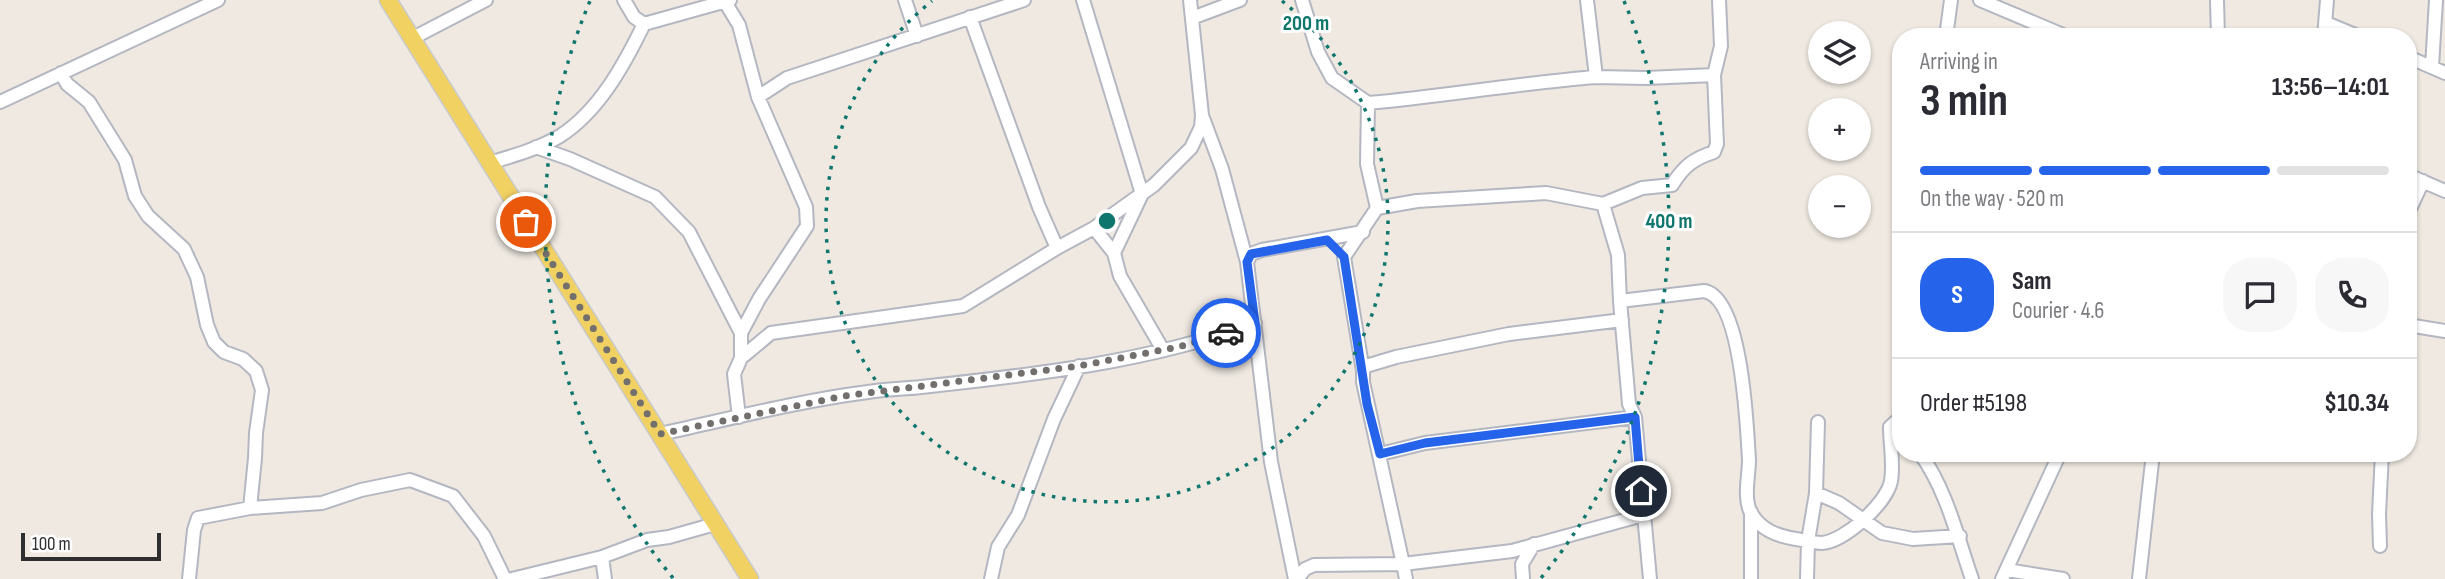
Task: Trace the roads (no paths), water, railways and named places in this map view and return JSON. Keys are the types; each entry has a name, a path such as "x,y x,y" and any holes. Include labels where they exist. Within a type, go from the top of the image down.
{"main road":[{"path":"388,0 750,579"}],"street":[{"path":"0,102 218,0"},
{"path":"411,39 486,0"},
{"path":"624,0 634,17 644,24"},
{"path":"905,0 917,36"},
{"path":"758,97 787,78 1024,0"},
{"path":"1083,0 1142,194 1114,253"},
{"path":"741,358 771,333 963,306 1094,228 1142,194 1191,148 1201,127 1190,0"},
{"path":"1192,18 1240,0"},
{"path":"1302,0 1311,34 1328,72 1332,78 1368,103 1451,96 1520,84 1596,77 1714,75"},
{"path":"1587,0 1596,77"},
{"path":"1377,208 1417,201 1546,193 1603,204 1642,188 1672,186 1679,174 1695,158 1714,152 1717,144 1714,75 1721,46 1719,0"},
{"path":"1946,28 1951,0"},
{"path":"1980,0 2047,28"},
{"path":"2217,0 2218,28"},
{"path":"2325,28 2327,0"},
{"path":"2432,67 2436,0"},
{"path":"489,163 536,147 561,135 591,109 628,57 644,24 728,1 739,25 758,97 806,207 807,226 759,299 741,333"},
{"path":"970,17 1039,207 1057,248"},
{"path":"2326,23 2338,28"},
{"path":"2417,61 2445,73"},
{"path":"61,73 67,84 89,102 125,160 135,196 148,216 184,249 197,277 207,325 214,342 224,352 243,359 256,372 262,390 250,508"},
{"path":"1344,257 1377,208 1367,164 1368,103"},
{"path":"1202,115 1222,169 1247,262 1271,462 1296,579"},
{"path":"536,147 656,197 689,232 741,333 741,358 734,374 739,418"},
{"path":"2417,179 2445,191"},
{"path":"2417,194 2423,181"},
{"path":"1603,204 1618,255 1629,404 1635,417 1650,579"},
{"path":"1094,228 1114,253 1121,276 1163,351"},
{"path":"1247,262 1251,254 1262,250 1363,232"},
{"path":"1327,240 1344,257 1367,404 1404,564 1405,579"},
{"path":"1620,301 1711,292 1718,298 1730,319 1738,348 1749,462 1751,579"},
{"path":"1363,371 1372,363 1496,337 1622,320"},
{"path":"660,434 870,391 1079,366 1163,351 1218,337 1255,323"},
{"path":"2417,326 2445,331"},
{"path":"991,579 998,547 1018,515 1054,419 1079,366"},
{"path":"1380,454 1425,443 1635,417"},
{"path":"1807,579 1808,541 1816,494 1818,422"},
{"path":"1751,512 1774,533 1823,543 1835,540 1863,520 1884,498 1891,480 1892,425"},
{"path":"1927,462 1934,472 1960,536 1972,579"},
{"path":"2055,462 2005,575 2063,579"},
{"path":"2139,579 2151,462"},
{"path":"2380,546 2382,462"},
{"path":"189,579 198,517 250,508 322,503 361,490 410,480 453,496 484,536 505,579"},
{"path":"1816,494 1839,503 1882,533 1913,539 1960,536"},
{"path":"1296,579 1305,569 1314,565 1404,564 1512,551 1643,515"},
{"path":"512,579 601,557 647,540 669,537 715,524"},
{"path":"1522,564 1534,544"},
{"path":"1512,551 1522,564 1523,579"},
{"path":"601,557 605,579"}]}
